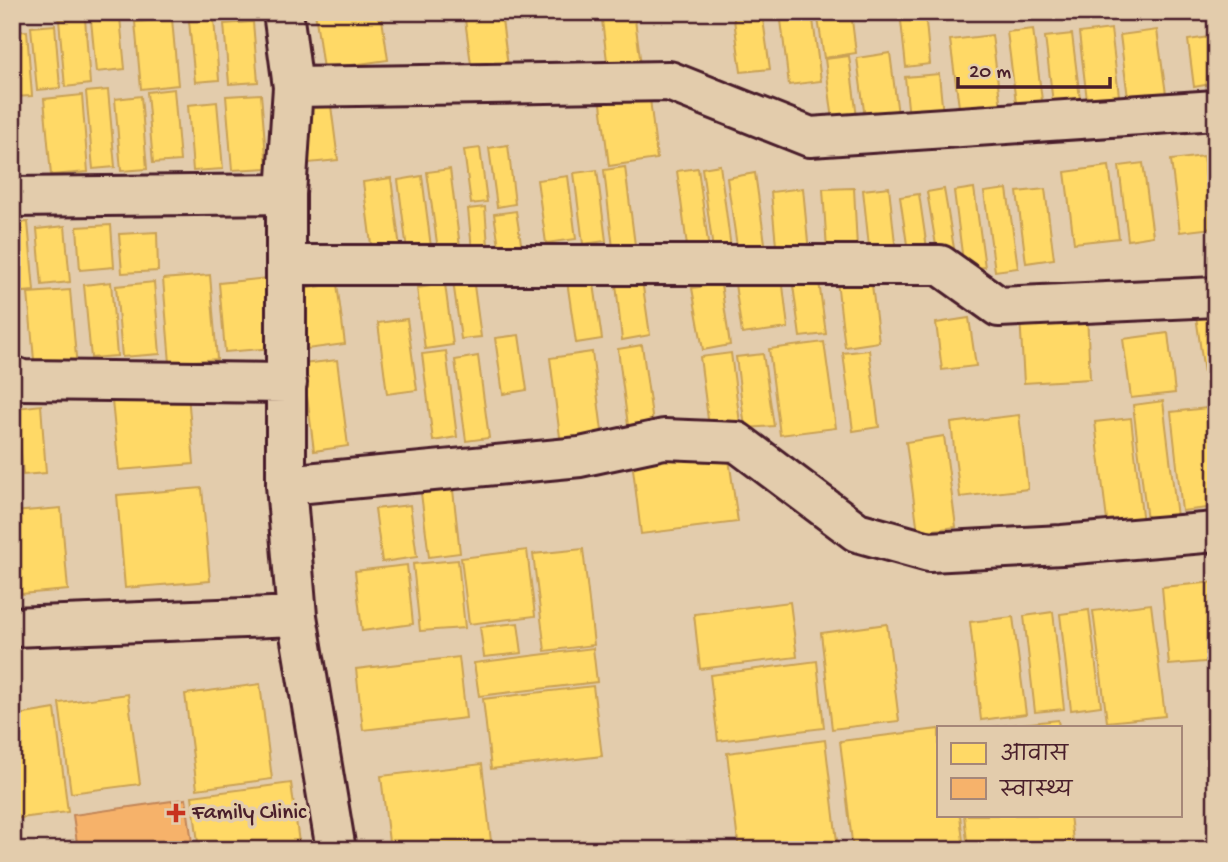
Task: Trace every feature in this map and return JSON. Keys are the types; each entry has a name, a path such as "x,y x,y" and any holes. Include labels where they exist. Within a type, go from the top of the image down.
{"street":[{"path":"282,12 293,87 286,194 286,485 297,616 336,850"},
{"path":"293,87 669,81 810,137 1216,110"},
{"path":"12,197 286,194"},
{"path":"287,265 940,265 999,307 1216,297"},
{"path":"12,376 22,380 288,383"},
{"path":"286,485 580,457 664,439 737,442 857,532 929,552 1062,545 1216,531"},
{"path":"12,626 297,616"}],"building: आवास":[{"path":"315,12 381,12 388,60 323,69"},
{"path":"464,12 501,12 509,74 473,79"},
{"path":"601,12 634,12 641,65 608,69"},
{"path":"733,12 762,12 770,69 741,72"},
{"path":"780,12 812,12 821,81 789,85"},
{"path":"817,12 851,12 856,53 824,58"},
{"path":"900,12 925,12 930,64 906,67"},
{"path":"120,17 125,69 96,72 91,20"},
{"path":"85,18 90,84 65,87 59,20"},
{"path":"172,19 178,85 141,89 135,22"},
{"path":"214,19 219,80 195,82 189,21"},
{"path":"253,22 258,82 229,84 224,24"},
{"path":"55,25 60,88 37,90 31,27"},
{"path":"1033,29 1043,108 1017,111 1007,32"},
{"path":"1111,29 1119,96 1087,100 1079,33"},
{"path":"1157,30 1167,101 1129,106 1120,35"},
{"path":"27,31 32,96 12,97 12,32"},
{"path":"1072,34 1081,107 1054,111 1045,37"},
{"path":"992,35 1001,108 960,114 950,40"},
{"path":"1216,36 1216,83 1194,87 1188,40"},
{"path":"890,53 899,122 866,126 857,58"},
{"path":"849,56 858,125 834,128 825,59"},
{"path":"939,74 943,115 909,118 905,77"},
{"path":"174,89 180,161 153,163 147,92"},
{"path":"108,90 115,167 93,169 86,92"},
{"path":"649,90 657,159 609,166 600,96"},
{"path":"261,94 267,168 232,170 226,96"},
{"path":"82,95 88,172 51,175 44,99"},
{"path":"141,96 147,169 121,171 115,99"},
{"path":"330,98 338,160 309,163 301,102"},
{"path":"217,102 223,169 193,171 188,105"},
{"path":"508,145 515,204 497,207 489,148"},
{"path":"480,148 487,202 471,204 464,150"},
{"path":"1216,149 1216,195 1214,196 1208,150"},
{"path":"1203,156 1213,228 1180,232 1171,160"},
{"path":"1143,163 1153,236 1128,240 1119,166"},
{"path":"720,165 732,256 714,257 702,168"},
{"path":"1109,166 1119,238 1074,243 1065,172"},
{"path":"625,167 635,245 613,248 604,170"},
{"path":"698,168 710,258 689,261 677,171"},
{"path":"450,169 460,247 438,250 427,172"},
{"path":"597,170 606,241 583,244 574,173"},
{"path":"755,173 767,257 739,260 727,178"},
{"path":"422,176 431,247 407,250 398,180"},
{"path":"568,176 576,239 546,243 537,180"},
{"path":"391,178 401,256 373,260 363,182"},
{"path":"889,187 896,253 870,256 863,190"},
{"path":"803,188 809,253 777,256 771,192"},
{"path":"854,188 857,248 827,250 823,189"},
{"path":"974,188 985,267 964,269 954,191"},
{"path":"944,189 955,254 938,257 927,192"},
{"path":"1007,189 1018,268 995,271 984,192"},
{"path":"1045,189 1054,259 1026,263 1017,192"},
{"path":"919,194 928,255 909,258 900,197"},
{"path":"485,207 489,259 473,260 468,209"},
{"path":"516,211 523,256 501,259 494,214"},
{"path":"28,222 34,291 12,293 12,223"},
{"path":"111,225 114,267 80,270 77,227"},
{"path":"65,226 70,282 42,285 37,229"},
{"path":"157,232 158,271 122,273 119,234"},
{"path":"818,274 826,334 800,337 792,278"},
{"path":"210,275 217,359 170,363 163,279"},
{"path":"593,277 602,339 576,343 567,281"},
{"path":"782,277 788,328 742,334 735,284"},
{"path":"871,277 879,342 845,347 837,281"},
{"path":"268,278 274,348 225,352 219,283"},
{"path":"473,278 481,337 461,339 453,281"},
{"path":"642,280 650,335 622,340 616,284"},
{"path":"111,282 117,356 91,358 84,285"},
{"path":"154,282 160,354 122,357 116,286"},
{"path":"337,284 345,344 307,349 300,289"},
{"path":"445,284 453,345 425,349 417,288"},
{"path":"721,284 730,345 703,350 692,288"},
{"path":"70,290 77,368 35,371 28,293"},
{"path":"1087,313 1090,379 1024,383 1020,316"},
{"path":"1216,314 1216,378 1205,380 1196,316"},
{"path":"969,318 976,366 942,370 936,323"},
{"path":"407,319 417,390 387,394 378,323"},
{"path":"1168,333 1175,393 1131,398 1123,339"},
{"path":"519,335 527,390 503,394 495,338"},
{"path":"824,342 836,428 780,435 769,349"},
{"path":"642,345 655,438 630,441 618,349"},
{"path":"869,350 879,427 853,431 843,353"},
{"path":"446,351 457,437 433,441 422,354"},
{"path":"592,352 603,439 561,445 550,358"},
{"path":"731,353 741,431 710,435 700,357"},
{"path":"763,354 774,426 745,428 736,357"},
{"path":"478,356 489,438 466,441 455,360"},
{"path":"337,360 348,446 314,451 303,364"},
{"path":"188,394 194,464 119,470 112,401"},
{"path":"1163,401 1178,525 1148,529 1133,405"},
{"path":"41,405 46,473 23,475 17,408"},
{"path":"1216,407 1216,507 1182,511 1171,412"},
{"path":"1019,415 1028,489 960,497 951,423"},
{"path":"1131,418 1143,524 1108,529 1095,422"},
{"path":"944,436 956,527 918,532 906,442"},
{"path":"727,445 738,522 641,534 631,452"},
{"path":"202,488 210,581 125,588 117,495"},
{"path":"453,490 460,553 429,557 421,493"},
{"path":"410,505 417,557 382,562 375,509"},
{"path":"61,508 68,590 21,594 13,512"},
{"path":"583,549 594,645 545,651 533,554"},
{"path":"527,550 535,616 469,624 461,558"},
{"path":"458,560 465,628 420,631 413,564"},
{"path":"407,565 413,624 362,631 355,571"},
{"path":"1216,582 1216,661 1169,665 1162,587"},
{"path":"790,602 797,657 700,669 694,614"},
{"path":"1151,604 1165,716 1107,722 1093,611"},
{"path":"1089,610 1101,706 1071,710 1060,614"},
{"path":"1053,612 1064,709 1035,712 1024,616"},
{"path":"1013,617 1026,714 981,720 970,622"},
{"path":"518,623 522,653 484,657 480,627"},
{"path":"887,624 899,721 832,729 821,633"},
{"path":"593,648 597,682 479,696 474,663"},
{"path":"459,657 466,718 363,730 356,669"},
{"path":"817,661 824,728 718,741 710,675"},
{"path":"260,684 272,779 197,789 185,694"},
{"path":"593,686 602,756 491,769 483,699"},
{"path":"128,694 140,784 71,793 59,703"},
{"path":"55,709 68,812 12,819 12,716"},
{"path":"1058,720 1059,726 1002,726"},
{"path":"937,729 937,816 960,816 964,850 853,850 840,741"},
{"path":"825,740 838,850 739,850 727,753"},
{"path":"482,764 492,850 390,850 381,776"},
{"path":"291,783 300,850 199,850 192,796"},
{"path":"964,816 1070,816 1074,850 968,850"}],"building: स्वास्थ्य":[{"path":"186,799 193,850 78,850 73,815"}],"place":[{"name":"Family Clinic","path":"176,813"}]}
